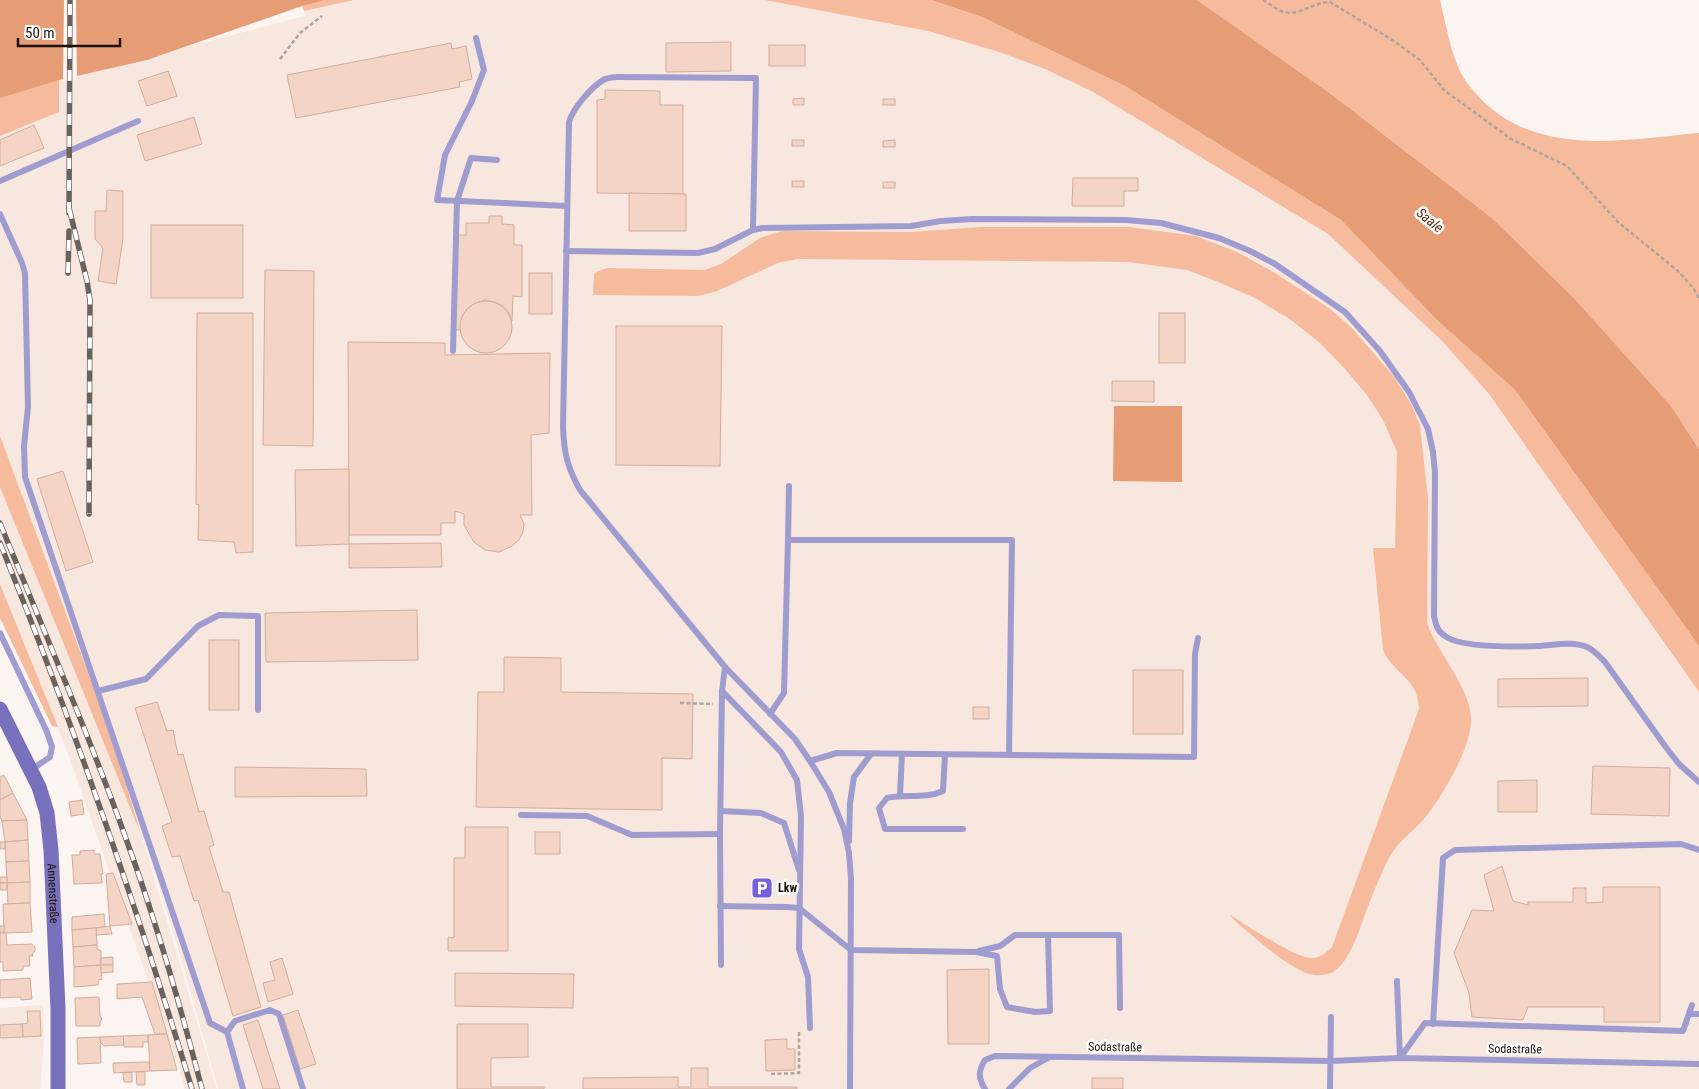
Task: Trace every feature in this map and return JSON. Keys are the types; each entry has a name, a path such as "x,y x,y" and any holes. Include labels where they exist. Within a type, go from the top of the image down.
{"main road":[{"name":"Annenstraße","path":"0,709 31,770 44,803 49,827 58,1009 58,1089"}],"lane":[{"path":"476,38 484,70 472,101 445,155 437,200 567,206"},
{"path":"753,230 756,78 617,77 606,79 599,83 576,107 569,122 563,427 565,454 571,474 580,490 725,667 795,739 829,792 844,829 851,879 850,1089"},
{"path":"0,181 138,121"},
{"path":"453,351 457,201 471,158 497,160"},
{"path":"0,214 25,273 28,407 24,446 25,477 210,1023 227,1032 243,1089"},
{"path":"566,251 698,253 715,249 753,230 763,228 911,226 941,221 972,219 1126,220 1161,223 1220,238 1250,251 1275,264 1345,312 1397,372 1421,412 1428,428 1435,473 1434,616 1436,628 1445,637 1457,642 1585,646 1605,662 1679,764 1699,782"},
{"path":"770,714 784,693 789,486"},
{"path":"788,540 1012,540 1009,755"},
{"path":"98,691 146,679 198,626 219,615 258,616 258,710"},
{"path":"0,633 47,732 52,747 50,757 31,770"},
{"path":"810,761 837,753 1194,757 1195,654 1198,638"},
{"path":"721,965 720,811 722,691 725,667"},
{"path":"722,691 781,752 797,780 801,816 799,949 808,977 810,1028"},
{"path":"848,852 850,803 854,777 871,754"},
{"path":"900,795 902,754"},
{"path":"945,755 942,792 933,796 900,795 887,798 879,808 885,829 963,829"},
{"path":"720,811 761,813 784,823 800,876"},
{"path":"521,815 587,816 632,835 720,834"},
{"path":"1433,1024 1443,858 1455,850 1681,844 1699,850"},
{"path":"720,906 799,908 851,950 976,952 997,956 1000,989 1007,1007 1035,1012 1050,1011 1048,935"},
{"path":"976,952 1000,946 1015,935 1119,935 1120,1008"},
{"path":"1397,981 1400,1058"},
{"path":"1400,1058 1425,1023 1683,1031 1692,1005"},
{"path":"227,1032 235,1021 270,1010 279,1014 303,1089"},
{"path":"1688,1014 1699,1014"},
{"path":"1330,1089 1331,1017"},
{"name":"Sodastraße","path":"985,1089 981,1082 979,1070 985,1060 995,1056 1331,1061 1400,1058 1699,1064"},
{"path":"1009,1089 1030,1068 1049,1057"}],"path":[{"path":"1263,0 1282,12 1293,13 1320,2 1330,2 1391,39 1420,60 1444,90 1480,117 1511,139 1567,166 1618,222 1678,272 1694,288 1699,298"},
{"path":"280,59 300,32 322,16"},
{"path":"680,703 722,704"},
{"path":"771,1074 799,1073 799,1028"}],"shaded area":[{"path":"326,0 354,0 304,11 302,6"},
{"path":"354,0 765,0 928,31 999,52 1045,69 1093,92 1328,234 1442,341 1489,394 1699,692 1699,1089 218,1089 174,934 109,729 0,436 0,136 59,112 59,80 305,16 304,11"},
{"path":"765,0 931,0 982,17 1125,86 1341,220 1437,320 1515,390 1699,646 1699,692 1489,394 1442,341 1328,234 1093,92 1045,69 999,52 928,31"},
{"path":"1197,0 1440,0 1451,47 1463,77 1487,105 1510,121 1535,132 1561,138 1589,141 1699,133 1699,449 1671,406 1573,297 1492,218 1331,94"},
{"path":"59,80 59,112 0,136 0,94"},
{"path":"981,227 1129,227 1196,236 1237,252 1275,273 1329,308 1352,328 1395,378 1411,404 1420,425 1428,499 1427,623 1467,698 1471,722 1466,746 1446,787 1423,820 1397,845 1390,856 1349,954 1336,970 1328,974 1311,975 1289,964 1259,942 1229,914 1270,940 1304,957 1318,957 1332,947 1419,709 1418,698 1410,683 1393,665 1383,650 1373,548 1395,548 1397,452 1383,420 1367,395 1320,343 1291,320 1255,298 1216,281 1187,270 1128,262 797,259 778,263 717,291 698,296 593,295 594,273 607,268 705,270 721,264 760,238 782,231 910,232"},
{"path":"0,436 109,729 142,837 0,487"},
{"path":"0,487 142,837 217,1089 185,1089 67,751 0,584"},
{"path":"0,584 58,727 52,726 0,618"},
{"path":"43,1005 44,1041 40,1089 0,1089 0,1008"}],"water":[{"path":"0,0 326,0 302,6 147,60 59,80 0,98"},
{"name":"Saale","path":"931,0 1197,0 1331,94 1492,218 1573,297 1671,406 1699,449 1699,646 1515,390 1437,320 1341,220 1125,86 982,17"},
{"path":"1114,406 1182,406 1182,482 1113,481"}],"pier":[{"path":"64,0 76,0 77,78 63,81"}],"building":[{"path":"731,42 731,71 666,72 666,43"},
{"path":"451,43 452,49 466,46 472,79 459,82 460,87 296,118 287,75"},
{"path":"769,45 805,45 805,66 769,66"},
{"path":"168,71 177,96 147,106 138,81"},
{"path":"605,90 660,91 660,105 683,105 683,194 597,193 597,100 605,99"},
{"path":"804,98 804,105 793,105 793,99"},
{"path":"883,99 895,99 895,105 883,105"},
{"path":"194,117 202,144 145,161 137,135"},
{"path":"34,125 44,148 0,166 0,140"},
{"path":"792,140 804,140 804,146 792,146"},
{"path":"895,140 895,147 883,147 883,141"},
{"path":"1073,178 1138,178 1138,191 1124,191 1124,206 1072,206"},
{"path":"792,181 804,181 804,187 792,187"},
{"path":"883,182 895,182 895,188 883,188"},
{"path":"107,190 123,191 123,239 116,284 98,281 103,248 95,239 95,211 106,211"},
{"path":"629,193 686,194 686,231 629,231"},
{"path":"489,216 502,216 502,224 514,225 514,245 522,245 522,297 513,296 512,321 509,313 503,306 485,300 468,308 463,315 460,330 455,330 457,235 466,235 466,223 489,223"},
{"path":"151,225 243,225 243,298 151,298"},
{"path":"265,270 314,271 313,446 263,445"},
{"path":"529,273 552,273 552,314 529,314"},
{"path":"486,301 500,305 508,313 512,327 508,341 500,349 486,353 472,349 464,341 460,327 464,313 472,305"},
{"path":"197,313 253,313 253,552 236,553 234,542 198,540 199,505 196,504"},
{"path":"1159,313 1185,313 1185,363 1159,363"},
{"path":"616,326 722,326 720,466 616,465"},
{"path":"348,342 445,343 445,355 550,353 549,433 531,435 532,515 520,515 524,524 523,532 519,540 512,546 499,552 485,550 474,542 469,534 464,525 464,514 455,511 455,523 441,523 441,535 349,535"},
{"path":"1112,381 1154,381 1154,402 1112,401"},
{"path":"349,469 349,544 296,546 295,470"},
{"path":"63,471 93,562 66,571 37,479"},
{"path":"441,543 442,567 349,568 349,544"},
{"path":"417,610 418,660 266,662 265,613"},
{"path":"209,640 239,640 239,710 209,710"},
{"path":"504,657 561,658 561,692 693,694 692,759 662,758 662,810 476,807 478,692 504,692"},
{"path":"1133,670 1183,670 1183,734 1133,734"},
{"path":"1588,678 1588,706 1498,707 1498,679"},
{"path":"157,702 167,731 173,730 178,755 183,754 199,812 204,811 214,845 209,847 223,892 229,892 261,1007 233,1016 198,900 194,901 180,856 172,857 162,826 172,822 135,708"},
{"path":"973,707 989,707 989,719 973,719"},
{"path":"1593,766 1670,768 1669,816 1591,814"},
{"path":"235,767 366,769 367,796 235,797"},
{"path":"4,775 13,793 0,800 0,777"},
{"path":"1537,780 1537,812 1498,812 1498,781"},
{"path":"13,793 27,820 2,821 0,817 0,800"},
{"path":"82,800 84,814 71,816 69,802"},
{"path":"27,820 28,840 5,842 2,821"},
{"path":"465,827 508,827 508,951 448,951 448,937 454,938 454,858 465,858"},
{"path":"535,832 560,832 560,854 535,854"},
{"path":"28,840 29,861 6,862 5,842"},
{"path":"0,842 5,842 5,849 0,849"},
{"path":"94,850 94,854 100,854 103,874 101,874 102,883 74,884 72,855 80,855 80,851"},
{"path":"29,861 30,882 7,883 6,862"},
{"path":"1502,866 1513,901 1528,905 1528,902 1573,902 1573,888 1586,888 1586,903 1603,902 1603,887 1660,887 1660,1022 1604,1022 1604,1007 1528,1007 1523,1020 1472,1017 1469,993 1454,953 1472,910 1494,911 1484,875"},
{"path":"113,873 132,924 110,926 106,874"},
{"path":"0,877 7,877 7,883 0,883"},
{"path":"30,882 30,903 8,904 7,883"},
{"path":"0,883 7,883 7,890 0,890"},
{"path":"30,903 32,932 4,933 3,904"},
{"path":"104,914 105,927 72,930 72,917"},
{"path":"0,926 4,926 4,933 0,933"},
{"path":"110,926 112,934 96,935 96,928"},
{"path":"96,928 97,945 73,947 72,930"},
{"path":"0,933 6,933 7,945 32,944 35,947 33,956 29,956 30,966 23,966 23,970 3,971 3,962 0,962"},
{"path":"97,945 97,949 101,951 101,965 74,967 73,947"},
{"path":"113,957 113,965 101,965 101,958"},
{"path":"282,958 293,994 268,1002 263,983 275,980 270,962"},
{"path":"101,965 102,980 99,979 98,985 74,987 74,967"},
{"path":"101,965 113,965 113,972 101,973"},
{"path":"989,969 989,1044 948,1044 947,970"},
{"path":"455,973 574,974 573,1008 455,1006"},
{"path":"30,978 32,999 21,1000 21,997 0,998 0,980"},
{"path":"152,982 167,1034 155,1034 142,997 117,999 117,984"},
{"path":"99,997 100,1016 102,1019 100,1026 76,1026 75,998"},
{"path":"298,1010 316,1064 300,1069 283,1015"},
{"path":"27,1011 40,1011 41,1036 23,1037 22,1024 28,1023"},
{"path":"258,1020 280,1089 263,1089 243,1025"},
{"path":"22,1024 23,1037 0,1038 0,1025"},
{"path":"457,1024 528,1024 528,1057 491,1058 491,1087 544,1087 544,1089 457,1089"},
{"path":"167,1034 177,1070 150,1071 148,1035"},
{"path":"148,1035 148,1042 143,1042 143,1047 124,1047 123,1036"},
{"path":"123,1036 124,1045 104,1046 100,1042 100,1037"},
{"path":"100,1037 101,1063 78,1064 77,1038"},
{"path":"787,1039 787,1049 795,1049 795,1070 766,1071 765,1040"},
{"path":"149,1062 150,1071 114,1073 113,1063"},
{"path":"691,1068 708,1068 708,1087 797,1087 797,1089 583,1089 583,1078 678,1077 678,1087 691,1087"},
{"path":"132,1072 132,1082 124,1082 123,1073"},
{"path":"136,1072 145,1072 145,1085 137,1085"},
{"path":"1092,1078 1123,1078 1123,1089 1092,1089"}],"railway":[{"path":"69,213 70,0"},
{"path":"69,208 90,300 89,514"},
{"path":"68,273 69,231"},
{"path":"0,523 83,726 130,850 169,968 202,1089"},
{"path":"0,543 53,678 126,882 192,1089"}],"place":[{"name":"Lkw","path":"762,888"}]}
